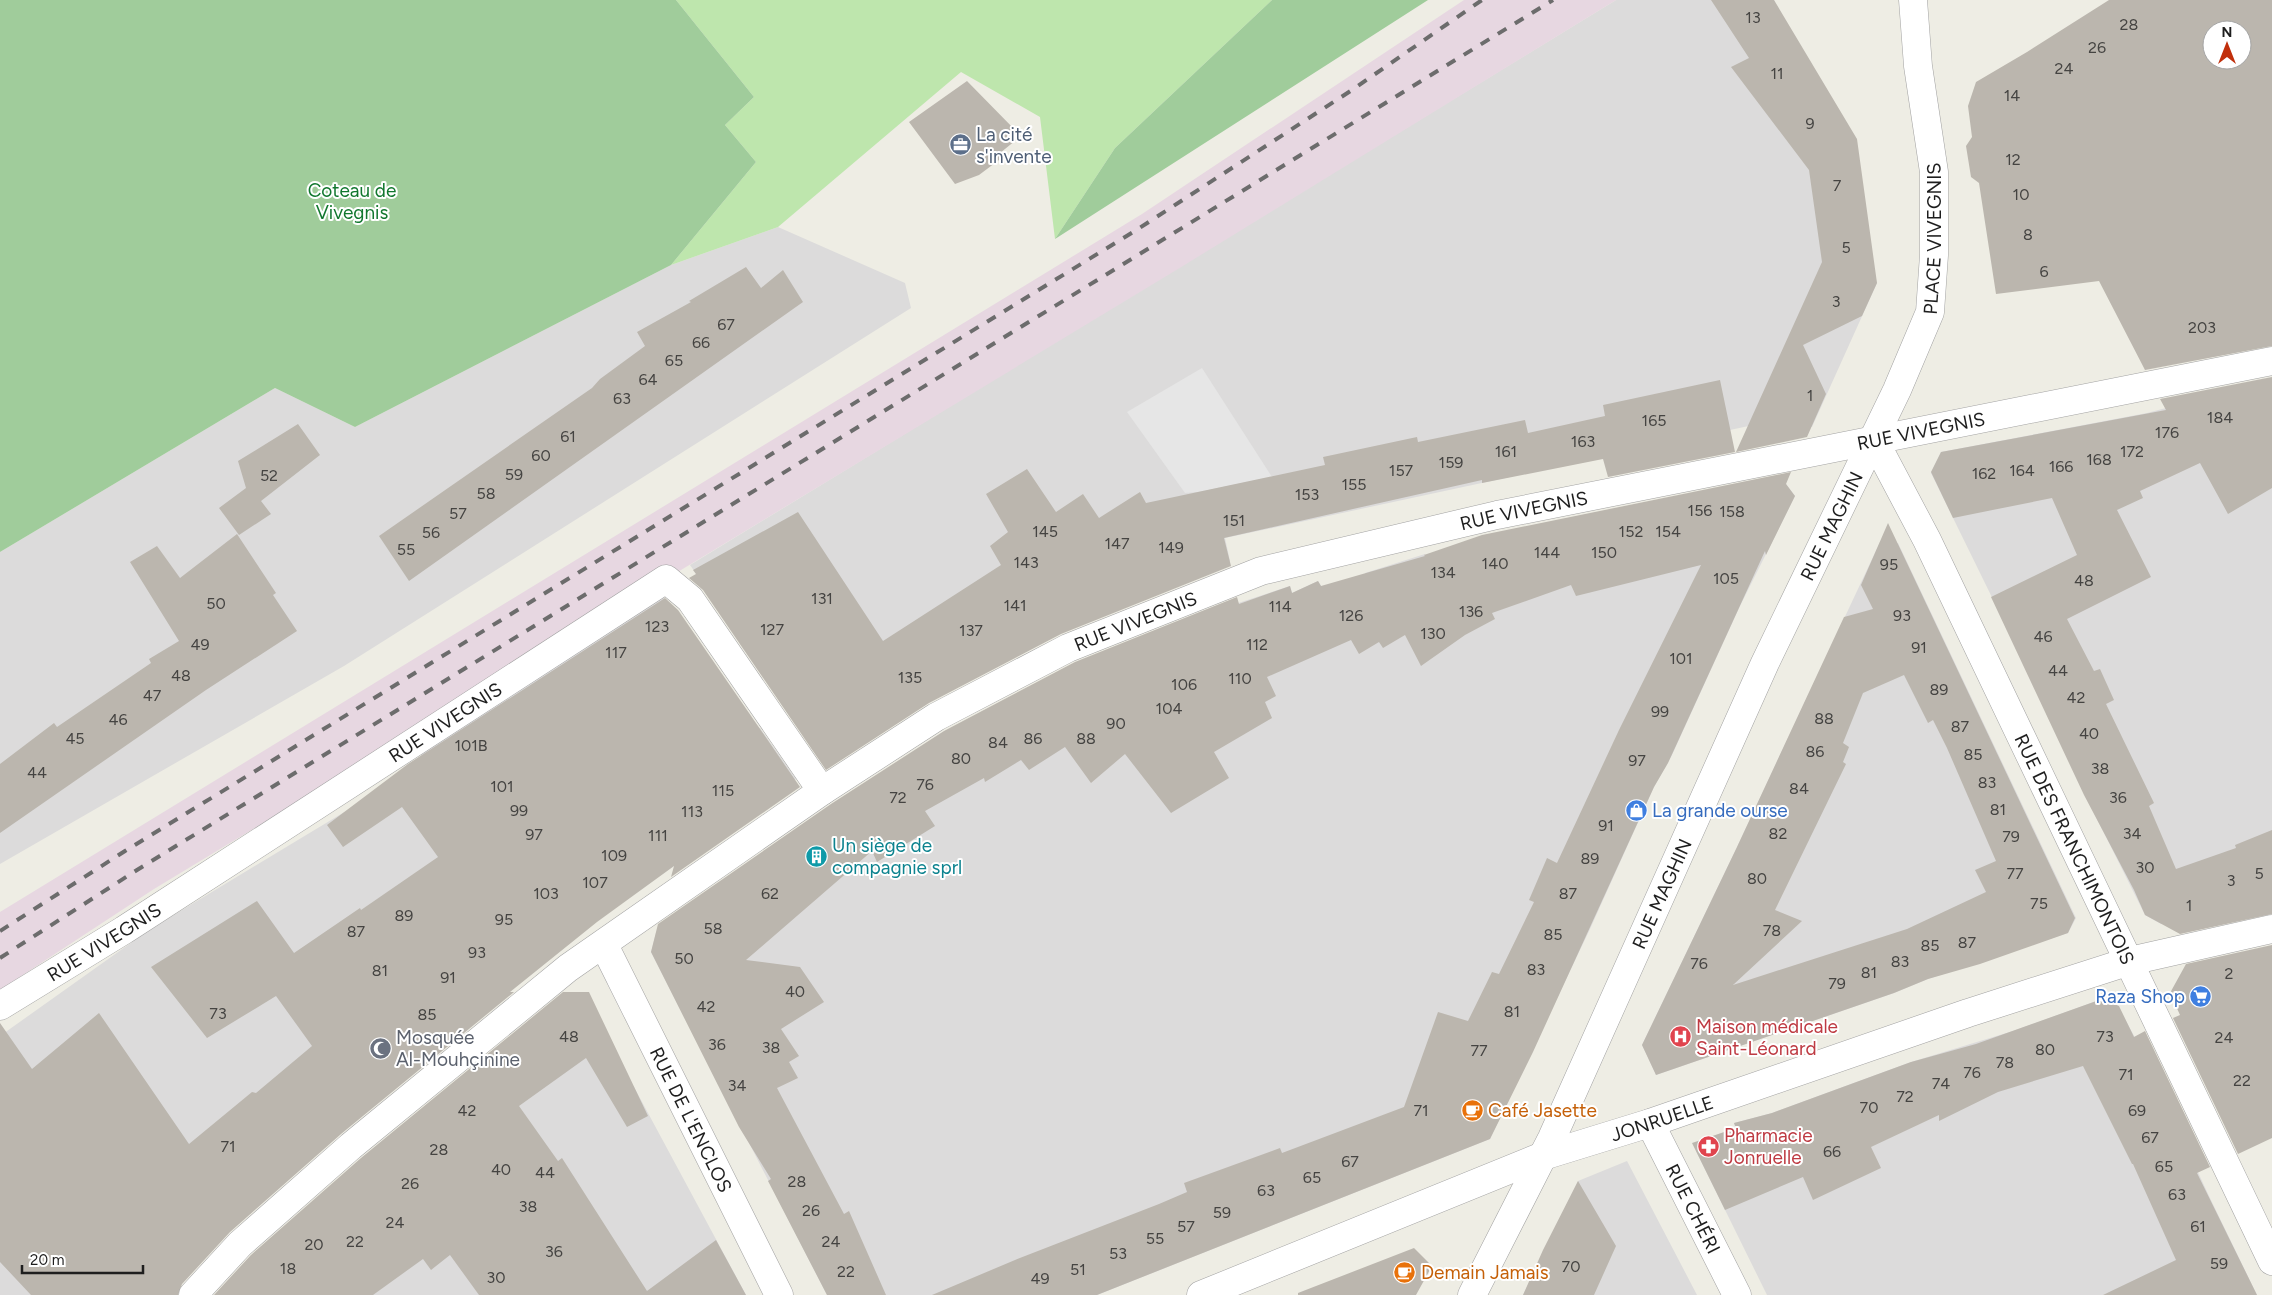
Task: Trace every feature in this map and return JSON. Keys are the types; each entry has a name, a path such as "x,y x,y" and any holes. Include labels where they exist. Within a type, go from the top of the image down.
{"street":[{"name":"PLACE VIVEGNIS","path":"1874,438 1898,390 1930,312 1934,255 1934,172 1918,66 1913,0"},
{"name":"RUE VIVEGNIS","path":"193,1295 240,1244 351,1146 568,968 822,791 936,717 1060,652 1261,571 1497,515 1874,438 2272,361"},
{"name":"RUE DES FRANCHIMONTOIS","path":"1874,438 1927,540 2272,1261"},
{"name":"RUE MAGHIN","path":"1472,1295 1543,1156 1765,663 1874,438"},
{"name":"RUE VIVEGNIS","path":"0,1006 124,930 666,579 690,599 822,791"},
{"name":"JONRUELLE","path":"1201,1295 1543,1156 1650,1123 1968,1013 2130,961 2272,929"},
{"name":"RUE DE L'ENCLOS","path":"604,944 779,1295"},
{"name":"RUE CHÉRI","path":"1650,1123 1737,1295"}],"shaded area":[{"path":"1464,0 1616,0 1178,269 154,889 0,990 0,912 1142,214"},
{"path":"1616,0 1774,0 1877,283 1812,427 1758,424 1225,538 1230,561 797,718 690,565"},
{"path":"778,227 905,283 911,308 344,666 0,864 0,552 275,388 355,427 671,265"},
{"path":"1202,368 1272,477 1185,493 1127,412"},
{"path":"2272,380 2272,898 2161,924 2145,915 2087,799 2008,630 1931,473 1941,452 2147,413"},
{"path":"1783,480 1795,496 1740,606 1672,755 1654,787 1590,929 1490,1139 1097,1295 827,1295 651,952 656,933 1226,607 1290,586 1292,593 1318,581 1325,592 1367,576 1365,573 1425,554 1426,558"},
{"path":"1880,542 1898,543 2076,918 2068,933 1928,979 1894,993 1656,1075 1642,1045"},
{"path":"661,594 756,728 760,728 796,779 521,975 158,1295 0,1295 0,1036 149,930 346,811 424,759 416,748"},
{"path":"2102,999 2118,1006 2139,1045 2257,1295 1767,1295 1696,1151 1702,1140 1735,1128 1734,1123 1772,1113 1911,1062 2013,1031"},
{"path":"534,1021 634,1087 746,1295 220,1295"},
{"path":"1627,1161 1697,1295 1523,1295 1578,1181"}],"green space":[{"name":"Coteau de Vivegnis","path":"0,0 676,0 754,97 725,125 756,162 671,265 355,427 275,388 0,552"},
{"path":"676,0 1272,0 1115,148 1055,239 1040,117 961,72 778,227 671,265 756,162 725,125 754,97"},
{"path":"1272,0 1428,0 1055,239 1115,148"}],"building":[{"path":"1711,0 1774,0 1857,139 1877,283 1862,316 1803,345 1826,394 1807,437 1736,452 1822,262 1809,170 1731,67 1749,58"},
{"path":"2109,0 2272,0 2272,346 2145,370 2099,281 1996,294 1979,183 1971,177 1966,146 1972,137 1968,106 1976,82"},
{"path":"967,81 1021,136 1000,153 1003,157 979,175 955,184 909,122"},
{"path":"746,267 761,288 783,270 803,302 409,581 379,536 592,388 600,379 645,346 637,332 691,302 689,301"},
{"path":"2272,377 2272,488 2228,514 2200,463 2140,491 2143,498 2117,510 2151,577 2067,619 2094,671 2100,669 2114,700 2106,704 2154,803 2149,806 2176,869 2236,848 2235,845 2272,830 2272,914 2180,934 2145,915 2134,890 2084,795 1991,597 2077,555 2052,498 1953,518 1931,472 1941,452 2166,410 2160,399"},
{"path":"1720,380 1735,452 1608,477 1603,459 1482,483 1482,480 1224,538 1231,566 1061,634 929,703 826,770 703,590 689,578 696,574 693,570 798,512 883,641 1001,565 990,546 1008,532 986,494 1027,469 1056,512 1083,494 1099,518 1140,492 1146,503 1325,465 1323,457 1417,437 1418,442 1525,420 1528,433 1605,416 1603,405"},
{"path":"298,424 320,455 261,501 271,514 239,535 219,508 246,488 238,461"},
{"path":"1791,472 1786,484 1795,496 1766,555 1765,551 1668,763 1654,787 1533,1052 1490,1139 1097,1295 932,1295 1187,1192 1184,1183 1280,1148 1282,1153 1404,1107 1438,1012 1468,1021 1492,972 1499,974 1534,902 1529,900 1547,858 1557,863 1619,730 1701,565 1576,596 1571,585 1492,613 1495,619 1465,635 1421,666 1405,635 1383,648 1379,642 1359,654 1351,640 1267,677 1276,696 1265,702 1272,718 1214,752 1229,778 1171,813 1125,754 1091,783 1065,747 1029,770 1021,760 985,782 984,778 925,811 935,826 877,862 872,851 746,960 800,967 824,1002 781,1029 799,1056 789,1062 798,1078 777,1088 844,1214 849,1211 886,1295 827,1295 768,1181 771,1179 739,1127 651,952 658,924 831,804 944,731 1075,662 1237,597 1239,604 1290,586 1292,593 1318,581 1321,586 1425,556 1482,535"},
{"path":"1888,523 2075,918 2068,933 1980,964 1928,979 1894,993 1656,1075 1642,1045 1844,617 1873,609 1861,585","holes":["1904,675 1928,723 1933,720 1947,748 1996,861 1975,870 1986,892 1907,929 1733,985 1802,921 1775,910 1846,764 1843,762 1849,747 1843,743 1863,693"]},
{"path":"237,534 276,593 273,595 297,631 206,690 0,833 0,764 54,723 57,727 151,663 149,659 179,641 130,562 157,546 180,578"},
{"path":"665,598 678,610 800,787 671,877 674,866 597,922 510,992 514,992 341,1134 230,1232 182,1284 178,1295 31,1295 0,1262 0,1023 32,1069 99,1013 189,1144 252,1092 256,1093 312,1046 276,996 207,1038 151,967 257,901 294,953 438,857 402,807 343,847 327,825 408,764"},
{"path":"2272,945 2272,1138 2238,1154 2173,1018 2180,1015 2170,993 2186,964"},
{"path":"563,992 589,992 648,1116 627,1127 586,1058 519,1106 558,1161 562,1158 647,1291 716,1240 746,1295 479,1295 450,1255 431,1270 423,1259 373,1295 214,1295 251,1255 361,1158"},
{"path":"2102,999 2119,1006 2134,1037 2145,1031 2210,1167 2197,1173 2257,1295 2103,1295 2176,1260 2133,1164 2083,1066 1998,1092 1939,1121 1939,1115 1871,1147 1881,1168 1813,1200 1803,1177 1725,1210 1692,1143 1736,1128 1734,1123 1772,1113 1911,1062 1976,1044"},
{"path":"1578,1181 1616,1246 1594,1295 1523,1295 1543,1250"},
{"path":"1414,1248 1432,1266 1416,1295 1298,1295 1298,1293"}],"railway":[{"path":"0,931 125,851 1138,229 1352,90 1482,0"},
{"path":"0,958 137,870 1553,0"}],"place":[{"name":"La cité s'invente","path":"960,145"},
{"name":"La grande ourse","path":"1636,810"},
{"name":"Un siège de compagnie sprl","path":"816,856"},
{"name":"Raza Shop","path":"2201,996"},
{"name":"Maison médicale Saint-Léonard","path":"1680,1037"},
{"name":"Mosquée Al-Mouhçinine","path":"380,1048"},
{"name":"Café Jasette","path":"1472,1110"},
{"name":"Pharmacie Jonruelle","path":"1708,1146"},
{"name":"Demain Jamais","path":"1405,1272"}]}
